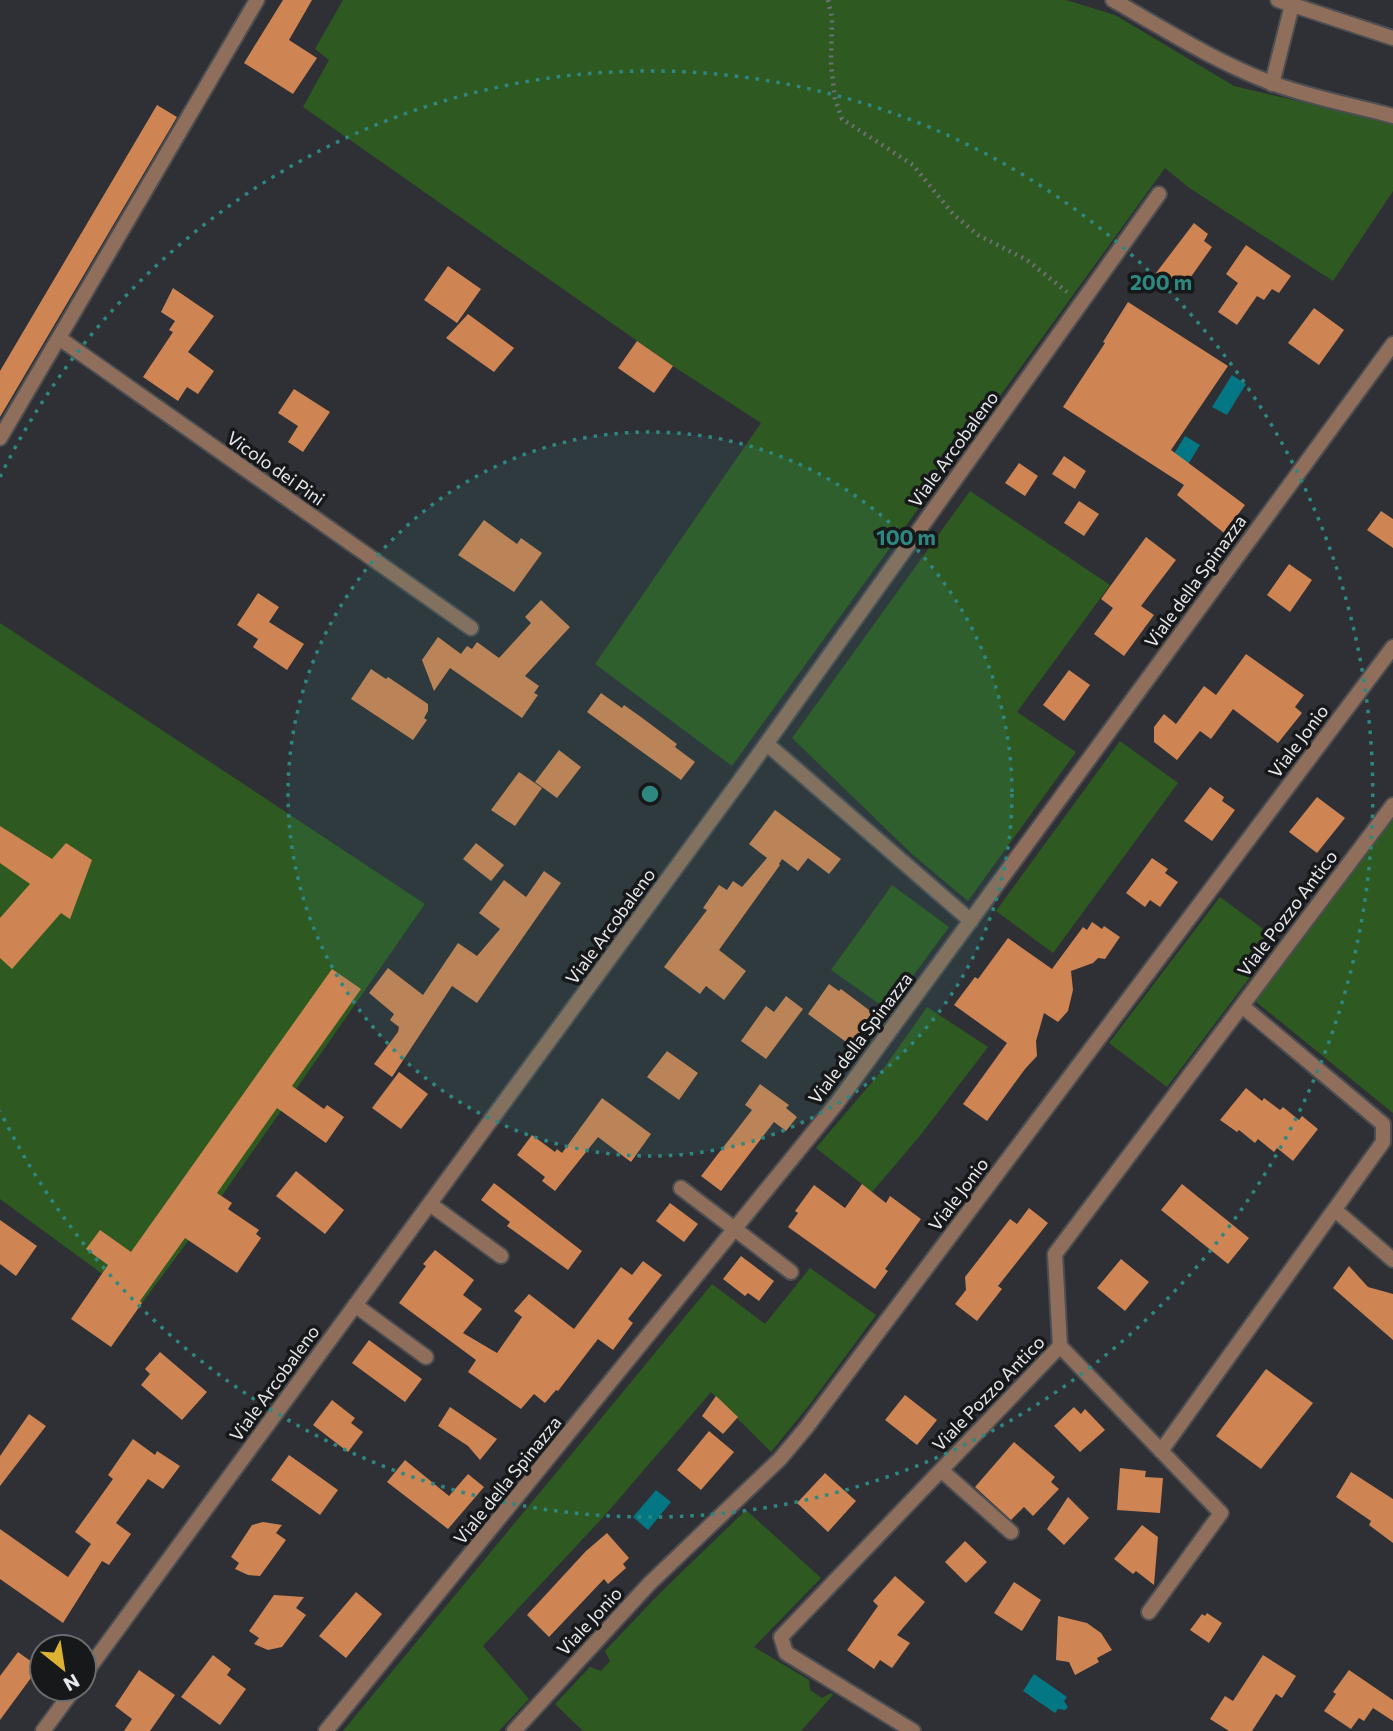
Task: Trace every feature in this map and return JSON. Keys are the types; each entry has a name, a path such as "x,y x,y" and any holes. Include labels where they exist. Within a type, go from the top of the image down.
{"street":[{"path":"0,438 257,0"},
{"path":"1113,0 1221,61 1272,83 1393,116"},
{"path":"1272,83 1284,2 1393,38"},
{"name":"Viale Arcobaleno","path":"98,1656 767,744 1159,194"},
{"name":"Vicolo dei Pini","path":"59,338 471,628"},
{"name":"Viale della Spinazza","path":"326,1731 837,1103 1393,344"},
{"name":"Viale Jonio","path":"514,1731 649,1584 780,1459 806,1428 1393,647"},
{"path":"767,744 971,921"},
{"name":"Viale Pozzo Antico","path":"913,1731 786,1653 781,1637 1060,1346 1055,1254 1393,805"},
{"path":"1161,1451 1383,1142 1383,1124 1242,1006"},
{"path":"681,1188 791,1272"},
{"path":"430,1204 501,1256"},
{"path":"1335,1210 1393,1260"},
{"path":"355,1306 426,1357"},
{"path":"1060,1346 1221,1513 1149,1612"},
{"path":"941,1470 1011,1532"},
{"path":"43,1731 64,1703"}],"path":[{"path":"828,0 832,18 832,76 835,99 842,118 912,165 953,214 978,235 1027,260 1082,303"}],"green space":[{"path":"343,0 1066,0 1115,15 1234,86 1393,124 1393,191 1333,281 1188,187 1165,168 732,766 595,664 761,423 673,366 303,107 329,60 315,49"},
{"path":"970,491 1110,585 1017,712 1076,752 968,901 913,855 792,738"},
{"path":"0,623 425,904 223,1194 142,1303 0,1199"},
{"path":"1120,741 1178,783 1053,953 996,911"},
{"path":"1393,818 1393,1113 1254,1000"},
{"path":"892,885 949,927 888,1010 831,970"},
{"path":"1220,897 1278,940 1167,1087 1109,1043"},
{"path":"927,1007 988,1047 919,1137 872,1192 816,1148 884,1068"},
{"path":"810,1268 876,1315 771,1452 711,1392 606,1514 483,1646 529,1699 499,1731 343,1731 712,1284 765,1324"},
{"path":"746,1510 821,1578 754,1647 809,1680 810,1690 822,1698 831,1693 833,1695 801,1731 583,1731 555,1704 590,1667 601,1671 610,1661 605,1651 659,1594"}],"water":[{"path":"1232,375 1246,384 1227,415 1212,407"},
{"path":"1185,436 1200,445 1179,479 1164,470"},
{"path":"656,1490 671,1502 648,1530 633,1517"},
{"path":"1034,1674 1067,1697 1064,1701 1068,1707 1065,1710 1058,1709 1055,1713 1023,1691"}],"building":[{"path":"283,0 312,0 289,40 317,58 293,94 244,63"},
{"path":"157,105 177,117 0,417 0,371"},
{"path":"1194,223 1208,234 1204,241 1212,247 1188,281 1179,275 1172,285 1156,273"},
{"path":"1246,245 1291,276 1279,293 1272,289 1264,300 1257,296 1237,325 1218,312 1238,283 1226,274"},
{"path":"448,266 481,289 457,323 424,300"},
{"path":"173,288 214,316 188,352 214,371 198,394 187,387 178,401 143,377 173,332 169,330 175,321 161,312"},
{"path":"1128,302 1228,366 1171,450 1245,505 1224,533 1177,495 1184,485 1063,407"},
{"path":"1314,308 1344,330 1319,365 1288,343"},
{"path":"468,314 514,348 494,372 446,338"},
{"path":"637,341 673,366 654,393 618,368"},
{"path":"294,389 330,412 303,452 288,442 298,426 278,413"},
{"path":"1064,456 1086,471 1075,489 1052,474"},
{"path":"1019,463 1038,476 1025,496 1005,483"},
{"path":"1079,501 1099,514 1084,536 1064,523"},
{"path":"1381,511 1393,519 1393,548 1367,530"},
{"path":"484,520 517,544 521,538 542,553 514,592 458,555"},
{"path":"1146,537 1176,560 1141,606 1154,615 1124,656 1094,634 1113,608 1101,599"},
{"path":"1289,564 1312,580 1290,612 1267,595"},
{"path":"258,593 279,607 269,622 304,644 287,670 253,647 258,639 237,625"},
{"path":"541,600 570,627 525,676 539,686 534,693 538,695 522,718 450,668 434,691 422,660 438,637 461,654 467,646 472,649 477,642 499,658 531,623 525,617"},
{"path":"1246,654 1304,695 1295,707 1302,713 1278,743 1233,709 1211,739 1200,731 1177,760 1154,742 1154,727 1164,714 1176,724 1204,686 1216,695"},
{"path":"371,669 428,704 424,718 427,720 413,740 351,699"},
{"path":"1069,670 1090,685 1064,721 1043,705"},
{"path":"601,693 641,717 677,744 675,747 695,762 681,780 587,712"},
{"path":"559,750 581,767 557,798 535,782"},
{"path":"519,772 542,788 515,826 491,810"},
{"path":"1210,787 1224,797 1222,801 1235,810 1212,841 1184,821"},
{"path":"1317,797 1345,818 1317,853 1289,832"},
{"path":"775,810 841,859 829,874 808,858 798,871 782,859 719,950 746,971 724,1000 706,986 700,994 664,967 707,910 703,908 719,885 727,890 733,881 742,887 767,858 749,844"},
{"path":"0,826 52,859 66,843 92,860 70,919 61,913 12,969 0,958 0,918 30,884 0,863"},
{"path":"476,843 504,865 491,881 463,859"},
{"path":"1152,858 1168,869 1165,873 1178,882 1160,907 1150,900 1145,907 1126,893"},
{"path":"544,871 561,883 477,1003 452,986 392,1077 374,1064 399,1027 390,1020 394,1014 369,993 388,968 423,995 458,943 477,956 500,929 479,913 504,880 526,897"},
{"path":"1092,922 1102,929 1104,926 1120,937 1105,959 1098,958 1093,963 1071,971 1073,990 1068,1011 1058,1022 1044,1013 1036,1041 1037,1056 987,1121 963,1104 1007,1043 954,1005 975,977 978,979 1008,938 1052,969 1083,927 1087,930"},
{"path":"332,969 361,989 292,1086 324,1109 327,1105 344,1117 326,1143 277,1108 217,1193 232,1203 228,1209 259,1230 256,1234 261,1238 237,1273 185,1238 111,1347 71,1319 108,1265 86,1249 100,1230 131,1252"},
{"path":"829,984 839,991 841,989 869,1010 871,1018 856,1041 846,1042 808,1014"},
{"path":"786,996 803,1009 766,1059 741,1041 766,1006 774,1012"},
{"path":"667,1051 698,1073 679,1100 647,1077"},
{"path":"399,1072 428,1094 401,1129 372,1108"},
{"path":"760,1084 789,1105 786,1108 797,1117 786,1131 774,1122 721,1191 701,1176 752,1110 745,1105"},
{"path":"1246,1088 1262,1101 1264,1098 1280,1110 1283,1107 1299,1120 1302,1116 1318,1129 1293,1161 1277,1148 1274,1152 1258,1139 1255,1143 1220,1120"},
{"path":"602,1098 651,1134 631,1162 598,1137 555,1191 542,1181 545,1177 517,1155 532,1135 555,1152 557,1149 562,1153"},
{"path":"296,1171 344,1210 325,1234 276,1196"},
{"path":"494,1183 582,1251 568,1270 507,1226 510,1222 481,1200"},
{"path":"862,1184 886,1203 890,1196 921,1219 885,1269 888,1271 875,1289 788,1227 798,1213 795,1211 814,1185 845,1208"},
{"path":"1182,1184 1249,1238 1228,1264 1161,1210"},
{"path":"670,1203 698,1224 684,1242 656,1221"},
{"path":"1029,1208 1048,1223 998,1286 1002,1289 977,1321 955,1304 966,1290 965,1277 1010,1219 1017,1224"},
{"path":"0,1220 37,1246 16,1276 0,1264"},
{"path":"435,1250 474,1280 463,1295 482,1309 463,1333 497,1353 522,1317 514,1311 529,1294 574,1329 621,1267 632,1275 643,1261 662,1275 628,1319 633,1323 613,1350 598,1339 558,1391 545,1403 534,1394 521,1409 468,1372 476,1360 399,1303"},
{"path":"741,1256 774,1281 759,1301 748,1293 745,1296 723,1279"},
{"path":"1121,1259 1149,1282 1125,1311 1097,1288"},
{"path":"1349,1266 1368,1287 1393,1294 1393,1340 1333,1288"},
{"path":"369,1340 422,1379 405,1402 352,1363"},
{"path":"160,1352 207,1392 182,1420 141,1385 150,1374 145,1369"},
{"path":"1266,1369 1313,1403 1261,1469 1216,1436"},
{"path":"905,1395 937,1420 917,1445 885,1420"},
{"path":"716,1396 738,1417 723,1434 702,1416"},
{"path":"332,1400 355,1418 351,1423 363,1432 348,1452 313,1425"},
{"path":"450,1407 497,1439 480,1460 468,1446 438,1426"},
{"path":"1074,1407 1081,1414 1085,1409 1105,1430 1080,1452 1054,1426"},
{"path":"29,1414 46,1426 0,1486 0,1456"},
{"path":"709,1431 734,1452 701,1490 677,1470"},
{"path":"133,1439 155,1455 157,1451 180,1466 163,1489 148,1479 116,1523 131,1534 109,1565 102,1561 63,1623 0,1579 0,1529 68,1577 91,1544 75,1532 113,1479 108,1475"},
{"path":"1014,1442 1055,1477 1051,1482 1059,1489 1033,1516 1024,1507 1011,1520 975,1487"},
{"path":"289,1455 338,1490 320,1515 271,1480"},
{"path":"405,1460 449,1496 468,1474 484,1487 448,1529 387,1482"},
{"path":"1120,1468 1146,1471 1145,1477 1163,1478 1160,1513 1117,1510"},
{"path":"1351,1472 1393,1499 1393,1543 1369,1525 1371,1521 1336,1497"},
{"path":"825,1473 856,1501 828,1532 797,1503"},
{"path":"1068,1497 1089,1518 1064,1545 1047,1529"},
{"path":"263,1522 282,1525 276,1533 286,1540 260,1576 248,1575 235,1569 239,1563 231,1557 252,1525"},
{"path":"1142,1525 1158,1537 1154,1585 1136,1571 1133,1574 1114,1559"},
{"path":"607,1533 629,1558 623,1564 626,1568 608,1584 604,1579 549,1637 527,1615 586,1551"},
{"path":"965,1541 987,1562 966,1583 945,1562"},
{"path":"895,1576 925,1602 897,1635 910,1643 892,1668 880,1660 874,1669 847,1650 878,1606 873,1601"},
{"path":"1014,1582 1041,1600 1022,1631 994,1613"},
{"path":"356,1592 382,1614 346,1658 319,1636"},
{"path":"274,1595 304,1597 296,1608 306,1615 282,1647 268,1650 254,1644 259,1638 249,1631"},
{"path":"1207,1613 1222,1623 1209,1643 1190,1630 1202,1614 1205,1616"},
{"path":"1058,1616 1087,1623 1101,1633 1112,1650 1097,1658 1099,1662 1075,1675 1069,1662 1056,1660"},
{"path":"18,1652 28,1659 28,1682 0,1720 0,1676"},
{"path":"213,1655 231,1669 227,1675 246,1689 220,1725 181,1697"},
{"path":"1263,1655 1296,1676 1282,1698 1276,1694 1252,1731 1229,1731 1210,1719 1225,1696 1233,1701"},
{"path":"139,1670 175,1695 150,1731 124,1731 132,1719 115,1706"},
{"path":"1349,1670 1393,1700 1393,1721 1373,1708 1364,1721 1359,1718 1351,1729 1324,1711 1336,1694 1333,1692"}]}
